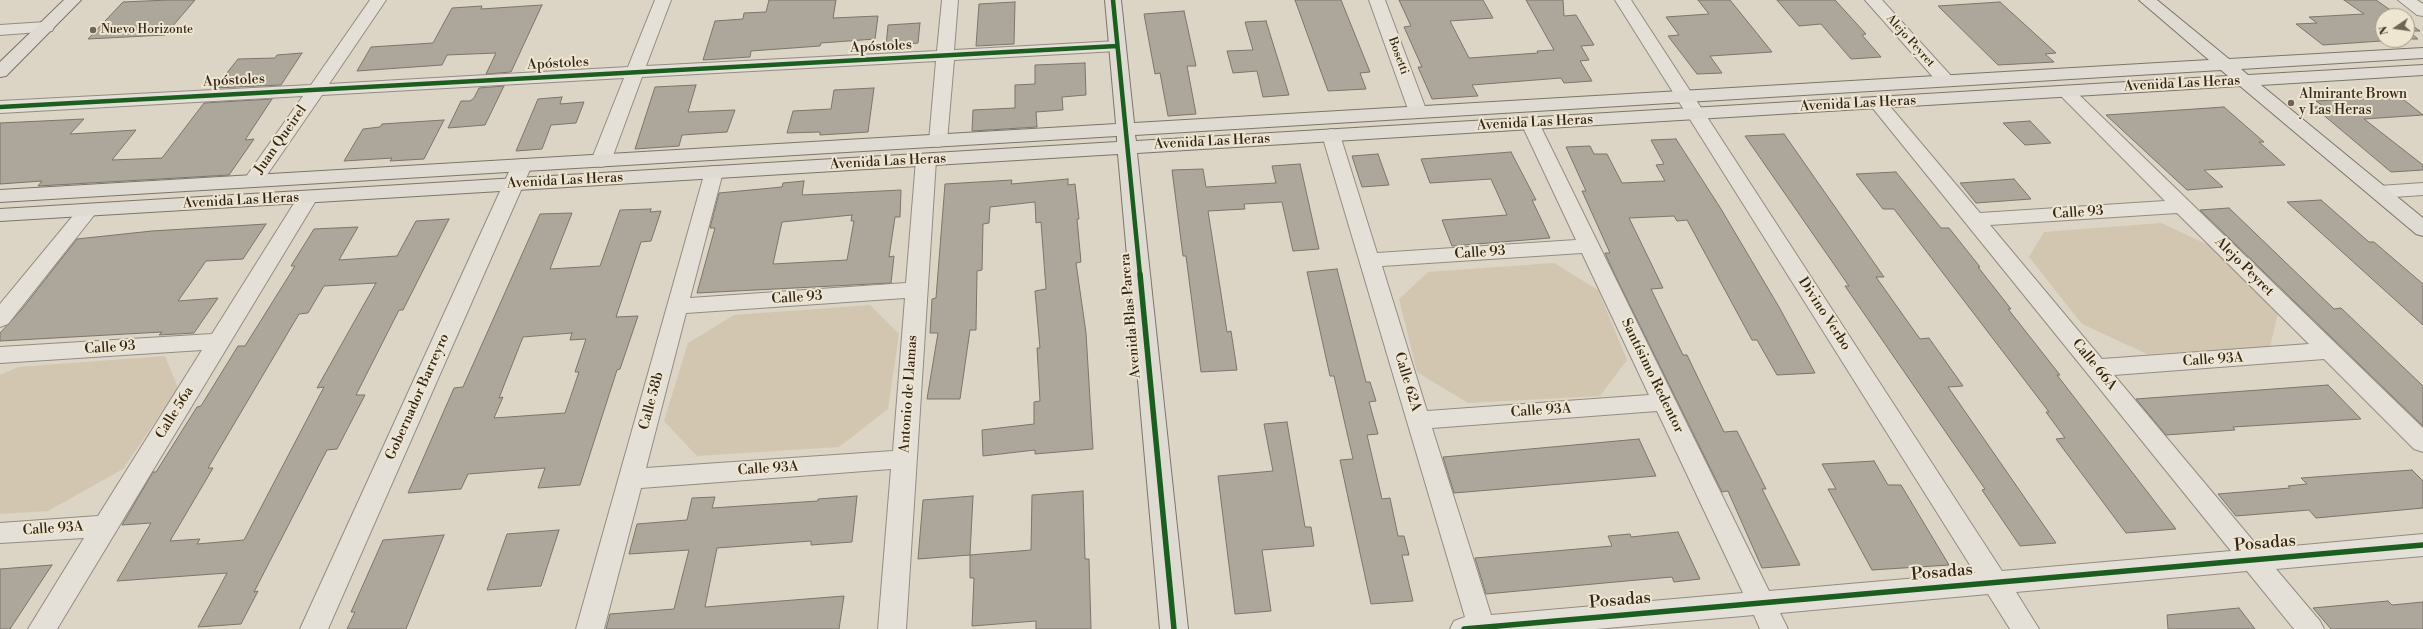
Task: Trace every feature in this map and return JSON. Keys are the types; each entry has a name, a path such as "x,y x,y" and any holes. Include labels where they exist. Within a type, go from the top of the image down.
{"main road":[{"path":"0,72 73,0"},
{"name":"Avenida Blas Parera","path":"1113,0 1174,629"},
{"path":"2147,0 2423,229"},
{"name":"Avenida Las Heras","path":"1126,139 1331,135 1530,123 1690,105 1947,82 2423,53"},
{"name":"Avenida Las Heras","path":"0,215 308,197 518,175 601,161 932,150 1126,139 1418,112 1877,102 2423,70"},
{"name":"Avenida Las Heras","path":"0,196 253,181 713,172 932,150"}],"street":[{"name":"Juan Queirel","path":"253,181 378,0"},
{"path":"601,161 663,0"},
{"name":"Antonio de Llamas","path":"892,629 917,290 932,150 946,55 950,0"},
{"name":"Bosetti","path":"1377,0 1418,112"},
{"name":"Divino Verbo","path":"1623,0 2025,629"},
{"name":"Alejo Peyret","path":"1873,0 1947,82"},
{"path":"2406,0 2423,11"},
{"path":"0,30 46,27"},
{"name":"Apóstoles","path":"0,107 1117,46"},
{"name":"Alejo Peyret","path":"2065,91 2423,443"},
{"name":"Calle 66A","path":"1877,102 2310,629"},
{"name":"Santísimo Redentor","path":"1530,123 1774,629"},
{"name":"Calle 62A","path":"1331,135 1418,420 1476,628"},
{"name":"Calle 58b","path":"590,629 713,172"},
{"name":"Gobernador Barreyro","path":"314,629 518,175"},
{"path":"2379,192 2423,189"},
{"name":"Calle 56a","path":"42,629 308,197"},
{"name":"Calle 93","path":"1974,220 2182,206"},
{"path":"0,319 88,210"},
{"name":"Calle 93","path":"1370,260 1590,246"},
{"name":"Calle 93","path":"678,306 917,290"},
{"name":"Calle 93","path":"0,355 220,341"},
{"name":"Calle 93A","path":"2096,368 2329,351"},
{"name":"Calle 93A","path":"1418,420 1665,402"},
{"name":"Calle 93A","path":"631,479 905,459"},
{"name":"Calle 93A","path":"0,533 106,526"},
{"name":"Posadas","path":"1476,628 2423,545"}],"shaded area":[{"path":"2161,223 2217,249 2278,313 2270,347 2147,354 2082,324 2029,257 2044,232"},
{"path":"1554,263 1598,290 1627,360 1600,396 1468,403 1417,372 1399,299 1428,272"},
{"path":"870,305 899,334 888,409 839,447 697,456 664,421 688,343 734,315"},
{"path":"165,356 178,388 123,469 48,511 0,514 0,375 18,367"}],"building":[{"path":"195,0 165,35 88,39 123,2"},
{"path":"769,0 836,0 833,18 878,16 875,39 821,43 820,46 751,51 750,57 703,60 715,21 743,19 744,13 766,12"},
{"path":"1295,0 1341,0 1370,72 1360,73 1366,89 1328,91"},
{"path":"1399,0 1483,0 1493,18 1450,21 1469,58 1538,53 1537,51 1554,50 1526,0 1563,0 1564,16 1576,15 1594,45 1581,46 1589,60 1580,61 1592,81 1564,83 1561,78 1472,85 1478,96 1432,99 1418,67 1422,67 1404,27 1411,26"},
{"path":"1698,0 1730,0 1772,52 1710,56 1722,73 1697,74 1668,36 1679,35 1666,17 1709,14"},
{"path":"1777,0 1835,0 1866,34 1862,35 1881,57 1851,59 1821,24 1799,26"},
{"path":"2344,0 2376,0 2388,8 2375,8 2375,41 2323,45 2296,24 2317,23 2309,17 2364,14"},
{"path":"1015,2 1014,44 976,46 979,4"},
{"path":"2000,2 2056,53 2045,54 2054,62 1998,65 1938,6"},
{"path":"542,5 511,72 486,74 496,53 447,55 442,65 357,71 371,47 433,43 452,8 482,6 481,9"},
{"path":"1184,11 1196,66 1187,66 1196,114 1168,116 1160,73 1155,74 1144,14"},
{"path":"1266,21 1289,95 1263,97 1257,71 1233,73 1227,51 1253,50 1245,22"},
{"path":"920,23 918,43 886,46 888,25"},
{"path":"302,53 281,85 215,88 238,59 275,58 277,55"},
{"path":"1085,63 1086,95 1062,97 1063,110 1036,112 1037,127 972,131 973,110 1015,108 1015,85 1035,84 1035,65"},
{"path":"696,85 688,112 735,110 727,132 682,135 679,146 635,149 655,87"},
{"path":"504,86 485,125 448,128 461,101 470,101 474,98 479,88"},
{"path":"874,88 868,132 820,135 820,132 787,133 793,111 831,109 834,90"},
{"path":"2399,96 2423,115 2364,119 2423,165 2423,170 2391,172 2314,107 2323,106 2316,101"},
{"path":"562,97 560,104 584,102 576,123 551,125 542,149 516,151 538,99"},
{"path":"272,99 245,140 254,139 229,175 38,186 42,181 0,184 0,123 84,119 70,134 136,130 112,160 162,158 204,103"},
{"path":"2224,107 2264,142 2259,142 2285,165 2204,170 2223,187 2187,190 2106,115"},
{"path":"444,120 424,159 390,161 392,158 344,161 363,129 380,127 382,124"},
{"path":"2030,121 2051,143 2025,145 2003,123"},
{"path":"1784,134 1884,277 1876,277 1920,339 1929,338 1963,386 1948,387 2056,543 2020,546 1982,490 1985,489 1845,286 1849,286 1745,136"},
{"path":"1676,139 1721,209 1779,307 1815,373 1777,375 1757,340 1752,340 1687,220 1677,221 1674,216 1629,218 1663,288 1651,289 1683,355 1687,355 1724,432 1737,431 1766,489 1762,489 1800,565 1762,568 1728,491 1722,492 1613,271 1605,253 1610,253 1582,191 1586,191 1566,147 1590,146 1594,154 1607,154 1622,183 1665,181 1656,165 1664,164 1651,140"},
{"path":"1511,152 1536,200 1532,200 1550,238 1452,246 1442,220 1507,215 1491,179 1430,183 1421,159"},
{"path":"1378,154 1389,185 1362,187 1352,156"},
{"path":"1300,164 1319,249 1293,251 1282,202 1244,204 1245,209 1208,211 1227,332 1231,331 1237,370 1201,372 1186,256 1183,256 1172,170 1203,169 1206,187 1276,183 1272,166"},
{"path":"1896,172 1941,228 1949,228 1980,267 1978,267 2011,309 2008,309 2060,375 2057,375 2176,529 2126,533 2056,439 2065,438 2046,412 2049,412 1894,209 1883,209 1856,174"},
{"path":"1068,179 1068,185 1075,184 1079,219 1077,219 1081,262 1076,263 1086,333 1093,449 1035,454 1035,450 983,456 982,430 1034,424 1034,402 1040,401 1037,348 1040,348 1035,291 1046,289 1041,222 1036,223 1035,202 990,207 989,223 983,224 982,270 977,271 976,330 970,330 960,399 927,399 938,333 930,333 932,299 936,298 945,184 1012,180 1011,184"},
{"path":"2014,179 2031,199 1976,203 1960,183"},
{"path":"804,181 802,195 901,190 900,217 895,217 889,257 894,256 891,283 697,293 715,228 710,228 719,193 782,187 783,183","holes":["852,215 851,221 854,221 847,260 773,264 782,222"]},
{"path":"2321,200 2369,242 2374,242 2423,284 2423,325 2287,202"},
{"path":"2229,208 2334,309 2341,308 2423,386 2423,426 2200,210"},
{"path":"651,209 650,212 661,211 651,241 641,242 616,317 638,316 620,369 617,370 580,485 538,488 545,468 468,474 461,489 408,493 454,388 463,387 540,214 572,213 550,269 600,266 620,210","holes":["572,333 570,340 586,339 575,372 579,372 565,413 494,418 503,397 499,398 523,337"]},
{"path":"449,219 403,310 399,310 356,395 365,395 337,449 327,450 254,592 258,591 241,624 198,627 227,573 117,581 151,523 122,525 153,472 156,472 197,407 201,406 238,346 245,346 295,266 291,266 314,229 358,227 339,260 397,256 416,221","holes":["376,283 317,388 324,387 244,540 197,544 200,539 170,541 213,468 208,468 299,314 308,313 324,286"]},
{"path":"266,224 243,259 206,261 178,301 218,298 194,333 159,335 162,332 0,341 0,333 22,309 77,239 152,231"},
{"path":"1337,269 1366,382 1370,382 1376,401 1369,402 1378,434 1367,435 1382,499 1390,498 1398,536 1404,536 1409,555 1402,555 1413,601 1371,604 1340,460 1353,459 1334,376 1330,376 1307,272"},
{"path":"2328,385 2361,419 2233,427 2235,430 2166,435 2136,399"},
{"path":"1287,422 1305,527 1311,527 1314,546 1262,550 1271,611 1235,614 1218,476 1273,471 1264,424"},
{"path":"1639,439 1656,476 1454,493 1443,457"},
{"path":"1874,461 1888,485 1901,485 1949,565 1872,570 1828,489 1836,489 1822,464"},
{"path":"2412,470 2423,481 2423,508 2316,518 2309,510 2236,516 2218,494 2290,488 2288,486 2307,484 2301,478"},
{"path":"1083,491 1085,559 1089,559 1091,629 1036,629 1036,621 972,626 974,578 970,578 970,555 1031,550 1032,495"},
{"path":"857,496 852,542 811,545 811,541 717,548 705,607 844,596 839,629 606,629 610,614 674,609 689,550 629,554 637,524 687,520 692,498 715,497 712,508 818,501 818,499"},
{"path":"973,496 970,555 918,559 923,500"},
{"path":"559,530 541,586 487,590 507,534"},
{"path":"1678,532 1700,579 1674,582 1672,577 1486,594 1475,558 1612,546 1608,536 1630,534 1631,537"},
{"path":"444,535 406,629 347,629 355,612 351,612 383,540"},
{"path":"52,565 10,629 0,629 0,569"},
{"path":"2388,601 2392,605 2423,602 2423,629 2331,629 2313,608"},
{"path":"2239,608 2255,629 2168,629 2167,615"}],"cycle path":[{"path":"1113,0 1174,629"},
{"path":"0,107 1117,46"},
{"path":"1464,629 2423,545"}],"place":[{"name":"Nuevo Horizonte","path":"93,30"},
{"name":"Almirante Brown y Las Heras","path":"2291,103"}]}
